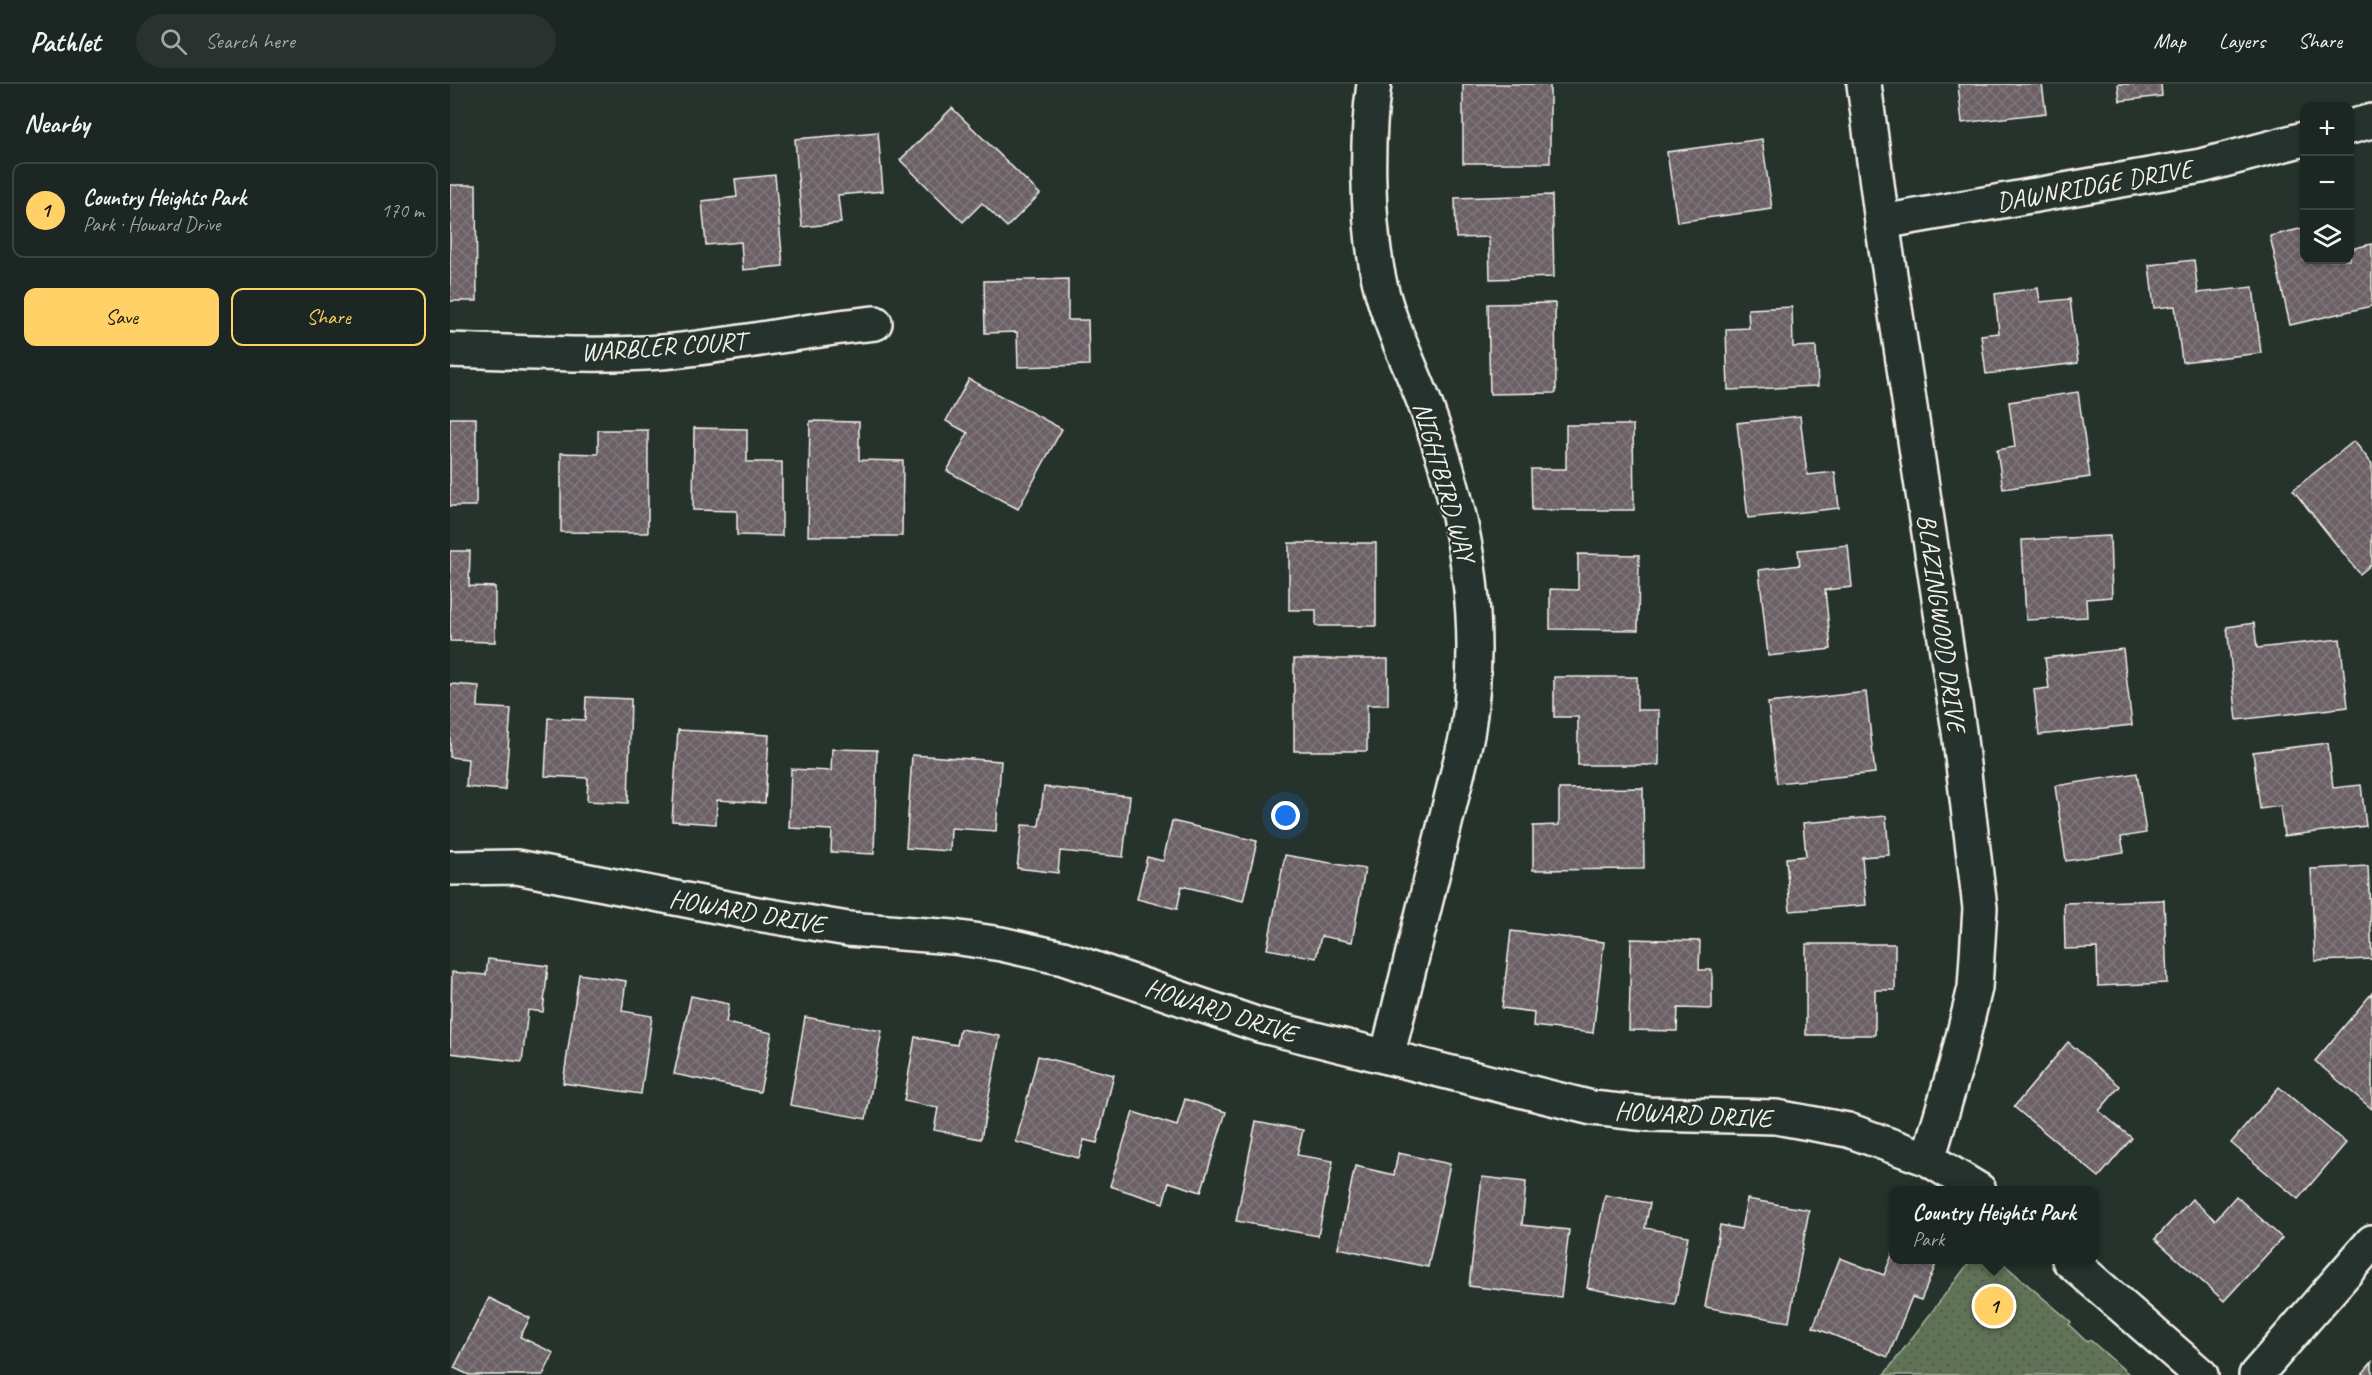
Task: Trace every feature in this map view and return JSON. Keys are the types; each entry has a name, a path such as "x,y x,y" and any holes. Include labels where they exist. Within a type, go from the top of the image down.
{"street":[{"name":"NIGHTBIRD WAY","path":"1374,84 1371,223 1377,272 1394,325 1430,416 1460,518 1470,572 1475,618 1475,690 1467,735 1387,1057"},
{"name":"BLAZINGWOOD DRIVE","path":"1864,84 1882,222 1959,731 1980,908 1975,988 1956,1065 1928,1159"},
{"path":"2354,126 2372,121"},
{"name":"DAWNRIDGE DRIVE","path":"1882,222 2201,166 2300,140"},
{"name":"WARBLER COURT","path":"450,350 603,355 660,352 723,345 809,330 875,323"},
{"name":"HOWARD DRIVE","path":"450,868 517,867 752,913 848,928 953,937 1001,944 1063,958 1259,1025 1592,1108 1648,1114 1776,1117 1848,1130 1928,1159 1971,1186"},
{"path":"2256,1375 2372,1242"},
{"path":"2074,1264 2201,1375"}],"green space":[{"path":"1968,1264 2004,1264 2071,1322 2069,1325 2087,1342 2090,1340 2130,1375 1884,1375"}],"building":[{"path":"1463,84 1550,84 1550,163 1463,163"},
{"path":"1958,84 2042,84 2046,113 1962,123"},
{"path":"2118,84 2161,84 2162,96 2120,101"},
{"path":"952,108 1040,194 1007,227 982,203 963,222 900,160"},
{"path":"878,132 883,191 838,195 841,223 802,227 795,139"},
{"path":"1762,139 1772,209 1677,222 1667,152"},
{"path":"775,175 783,266 743,270 741,242 706,245 702,201 737,197 735,179"},
{"path":"450,185 476,185 477,301 450,301"},
{"path":"1552,195 1554,277 1490,279 1489,237 1456,238 1455,198"},
{"path":"2300,229 2300,264 2354,264 2354,248 2372,244 2372,306 2290,325 2270,236"},
{"path":"2194,260 2198,293 2253,287 2261,353 2182,362 2175,306 2154,308 2149,265"},
{"path":"1068,279 1068,320 1088,320 1089,365 1018,367 1017,332 985,333 984,281"},
{"path":"2038,288 2040,302 2070,299 2078,363 1986,374 1981,335 1999,333 1995,294"},
{"path":"1555,303 1556,393 1490,394 1488,304"},
{"path":"1792,307 1793,347 1816,346 1818,386 1728,390 1726,329 1749,328 1748,309"},
{"path":"969,379 1062,429 1018,509 947,471 968,433 946,421"},
{"path":"2078,392 2090,477 2003,489 1997,450 2015,447 2009,402"},
{"path":"1800,416 1807,475 1835,472 1839,508 1748,518 1737,423"},
{"path":"450,418 476,418 476,506 450,506"},
{"path":"810,421 859,422 859,460 903,461 902,536 808,536"},
{"path":"1566,425 1633,425 1634,510 1532,510 1531,469 1566,469"},
{"path":"694,428 747,429 747,462 782,462 782,536 737,535 737,511 693,510"},
{"path":"598,430 648,430 648,533 561,532 561,453 598,454"},
{"path":"2354,441 2372,464 2372,564 2360,574 2293,490"},
{"path":"2110,536 2112,597 2086,599 2087,617 2026,620 2022,540"},
{"path":"1289,543 1376,543 1376,626 1316,626 1316,610 1289,610"},
{"path":"1848,545 1852,587 1825,590 1831,649 1768,656 1759,570 1800,565 1798,550"},
{"path":"450,551 470,551 469,586 495,587 495,642 450,641"},
{"path":"1578,554 1639,555 1638,630 1550,629 1550,589 1578,590"},
{"path":"2254,623 2257,648 2340,639 2348,707 2237,720 2227,627"},
{"path":"2123,649 2132,725 2039,735 2034,690 2049,688 2045,658"},
{"path":"1294,659 1388,659 1388,705 1367,705 1367,751 1294,751"},
{"path":"1554,677 1637,677 1637,710 1659,710 1659,765 1578,765 1578,717 1554,717"},
{"path":"450,684 479,686 478,707 511,709 505,790 466,787 468,759 450,757"},
{"path":"1866,692 1875,773 1777,783 1768,703"},
{"path":"586,697 631,699 628,803 587,801 588,778 545,776 548,718 585,720"},
{"path":"678,730 769,735 765,803 717,800 716,824 672,821"},
{"path":"2328,743 2333,788 2361,785 2366,826 2284,836 2280,806 2260,809 2253,752"},
{"path":"832,749 877,750 874,854 831,852 832,830 789,828 791,769 831,771"},
{"path":"912,755 1001,761 996,831 951,828 950,851 906,848"},
{"path":"2137,773 2146,833 2121,837 2124,852 2066,861 2055,786"},
{"path":"1044,787 1130,796 1123,857 1060,851 1058,873 1017,868 1022,825 1039,826"},
{"path":"1643,788 1644,869 1533,870 1533,826 1559,825 1559,789"},
{"path":"1886,816 1889,855 1862,857 1866,905 1790,911 1786,858 1806,856 1803,823"},
{"path":"1172,821 1257,841 1243,901 1182,886 1177,909 1137,899 1147,857 1163,861"},
{"path":"1285,855 1365,869 1352,942 1321,936 1316,958 1267,949"},
{"path":"2368,866 2372,959 2315,961 2311,869"},
{"path":"2164,900 2167,983 2098,986 2097,948 2065,949 2064,903"},
{"path":"1511,931 1604,942 1593,1033 1533,1026 1534,1012 1502,1008"},
{"path":"1631,939 1700,941 1699,970 1712,970 1712,1009 1678,1008 1677,1031 1629,1030"},
{"path":"1806,944 1895,944 1895,990 1875,990 1875,1035 1806,1035"},
{"path":"488,959 548,966 543,1012 528,1010 522,1062 450,1053 452,972 486,975"},
{"path":"579,974 626,981 622,1011 652,1016 641,1094 563,1083"},
{"path":"2372,993 2372,1109 2315,1061"},
{"path":"691,996 729,1004 726,1023 772,1033 760,1092 674,1074"},
{"path":"805,1017 882,1031 866,1119 790,1105"},
{"path":"960,1029 1000,1036 981,1139 934,1130 938,1108 904,1101 915,1037 957,1045"},
{"path":"2068,1042 2120,1086 2099,1111 2132,1138 2099,1177 2014,1107"},
{"path":"1038,1056 1114,1075 1097,1143 1084,1140 1079,1158 1016,1142"},
{"path":"2279,1087 2346,1143 2298,1199 2231,1143"},
{"path":"1185,1099 1226,1112 1201,1192 1169,1182 1163,1203 1110,1186 1133,1112 1177,1126"},
{"path":"1256,1121 1303,1130 1297,1155 1333,1161 1318,1236 1236,1221"},
{"path":"1398,1153 1450,1164 1428,1267 1338,1248 1355,1166 1394,1175"},
{"path":"1482,1177 1526,1182 1522,1225 1569,1230 1561,1297 1469,1286"},
{"path":"1605,1195 1650,1203 1645,1228 1688,1236 1675,1305 1587,1288"},
{"path":"2236,1196 2282,1238 2224,1301 2155,1239 2192,1199 2215,1220"},
{"path":"1747,1199 1809,1210 1789,1322 1705,1307 1720,1225 1741,1229"},
{"path":"1840,1258 1884,1275 1889,1262 1936,1264 1921,1300 1912,1297 1888,1357 1813,1327"},
{"path":"489,1298 530,1318 520,1337 554,1353 543,1375 469,1375 454,1368"},
{"path":"2372,1362 2372,1375 2361,1375"}],"place":[{"name":"Country Heights Park","path":"1994,1306"}]}
